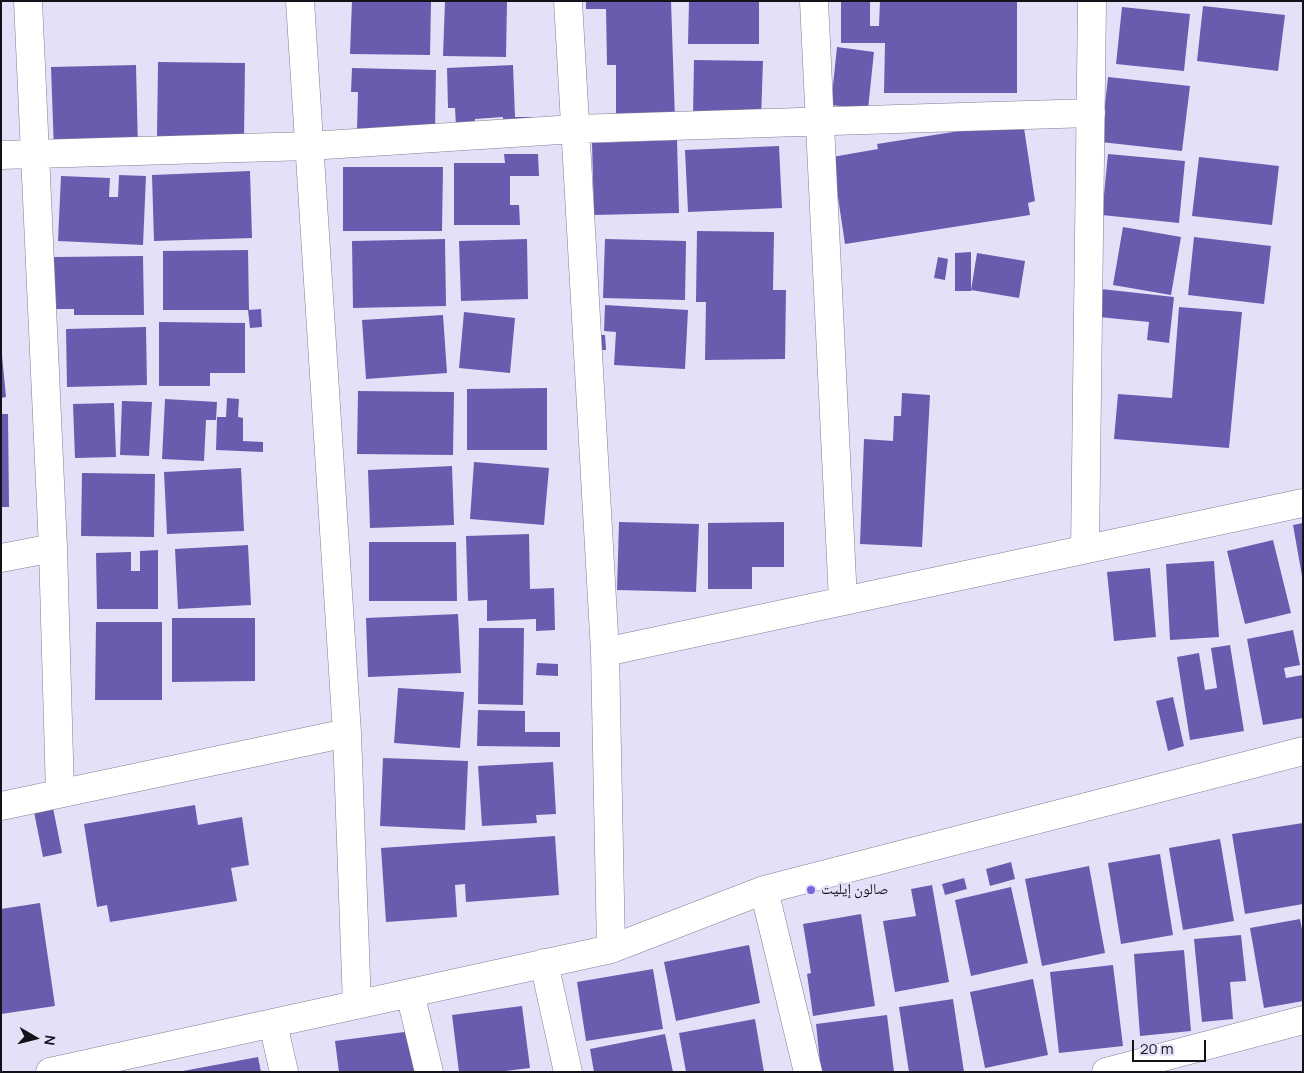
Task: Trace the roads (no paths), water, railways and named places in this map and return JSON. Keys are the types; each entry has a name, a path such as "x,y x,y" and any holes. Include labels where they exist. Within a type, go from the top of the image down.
{"street":[{"path":"28,1 53,548 60,793"},
{"path":"300,1 346,733 357,1004"},
{"path":"568,1 604,652 611,949"},
{"path":"814,1 844,601"},
{"path":"1085,549 1092,1"},
{"path":"1,155 309,146 575,129 1091,113"},
{"path":"604,652 1303,503"},
{"path":"1,558 53,548"},
{"path":"1,806 346,733"},
{"path":"56,1071 611,949 764,890 1303,752"},
{"path":"764,890 808,1072"},
{"path":"544,964 568,1072"},
{"path":"410,993 429,1072"},
{"path":"1106,1072 1303,1020"},
{"path":"273,1024 284,1072"}],"place":[{"name":"صالون إيليت","path":"811,890"}]}
